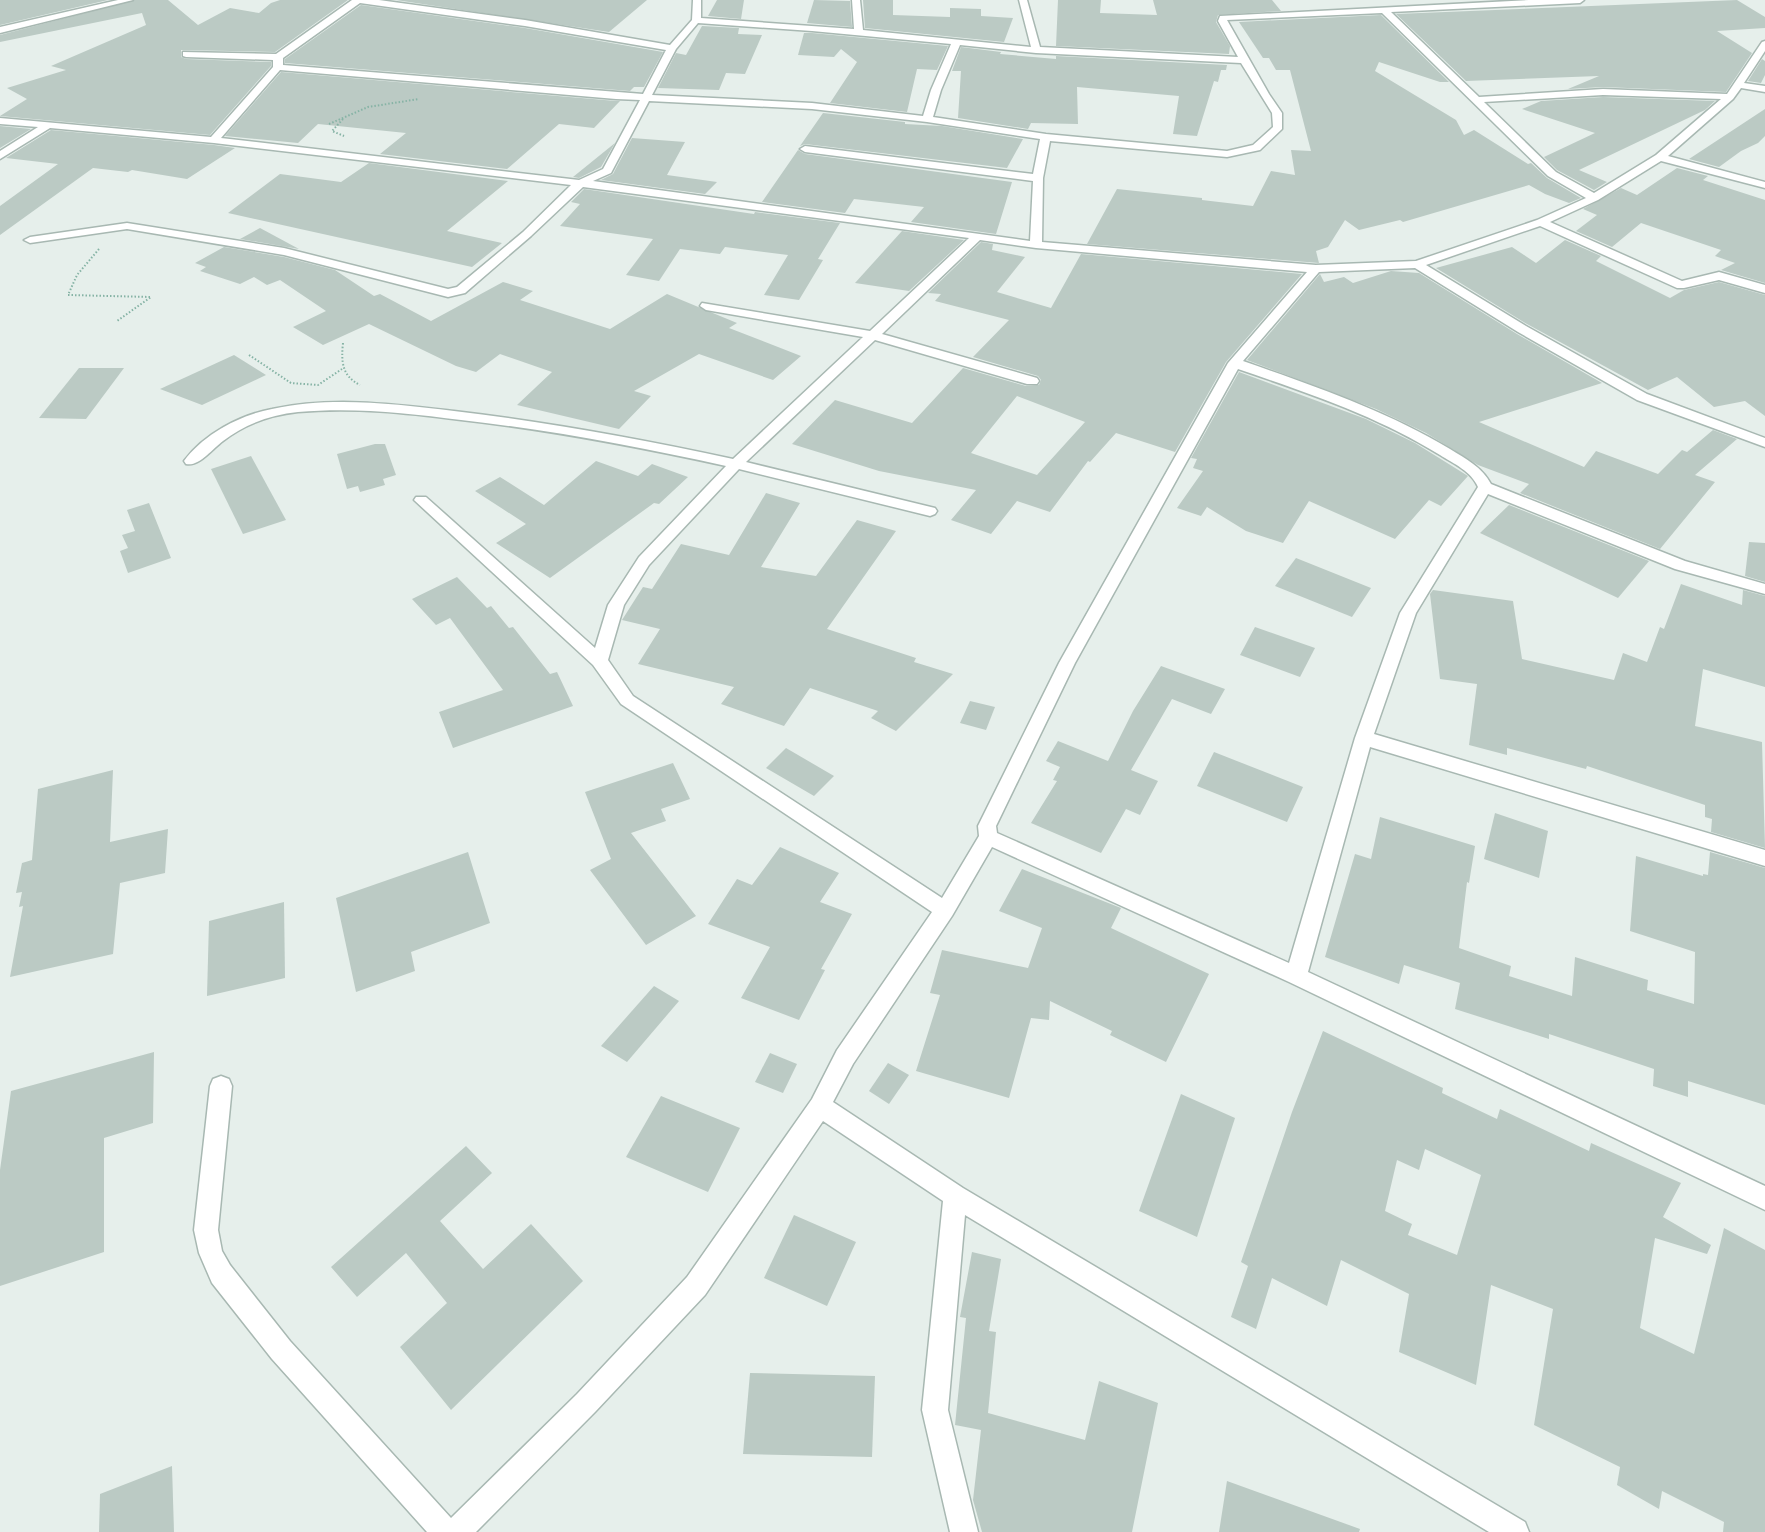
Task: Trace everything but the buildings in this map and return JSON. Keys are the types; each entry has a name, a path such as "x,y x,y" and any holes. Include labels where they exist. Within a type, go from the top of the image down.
{"street":[{"path":"0,30 129,0"},
{"path":"214,140 278,62 359,0 525,23 672,48"},
{"path":"30,240 127,226 284,252 448,293 461,291 580,183 607,171 672,48 696,20 697,0"},
{"path":"856,0 859,32"},
{"path":"1023,0 1036,50"},
{"path":"186,54 647,98 812,106 927,119 1046,137 1227,154 1250,152 1264,143 1278,127 1277,113 1264,95 1222,21 1223,18 1580,0"},
{"path":"1385,11 1551,174 1594,198"},
{"path":"696,20 859,32 1036,50 1246,60"},
{"path":"927,119 936,90 957,42"},
{"path":"0,121 214,140 580,183 1036,245 1316,269 1417,264 1541,222 1594,198 1660,157 1730,97 1765,44"},
{"path":"1740,85 1765,89"},
{"path":"1476,99 1587,90 1730,97"},
{"path":"0,156 47,126"},
{"path":"1036,245 1038,178 1046,137"},
{"path":"805,149 1038,178"},
{"path":"1660,157 1765,185"},
{"path":"1541,222 1681,285 1693,284 1702,278 1716,275 1736,279 1765,290"},
{"path":"599,661 616,605 644,561 737,462 978,236"},
{"path":"1417,264 1522,329 1642,397 1765,443"},
{"path":"457,1532 586,1403 696,1286 820,1106 845,1057 945,910 988,837 987,826 1067,663 1235,363 1316,269"},
{"path":"706,306 873,334 1032,381"},
{"path":"1235,363 1366,409 1425,439 1480,475 1485,487 1680,565 1765,589"},
{"path":"190,461 247,419 285,410 315,407 398,408 516,420 737,462 930,511"},
{"path":"1296,976 1364,738 1385,673 1408,614 1485,487"},
{"path":"421,500 599,661 627,700 945,910"},
{"path":"1364,738 1765,858"},
{"path":"988,837 1296,976 1765,1198"},
{"path":"221,1086 207,1230 211,1253 221,1274 281,1350 445,1532"},
{"path":"820,1106 955,1196 1515,1532"},
{"path":"955,1196 934,1410 964,1532"}],"path":[{"path":"329,124 386,102 425,99"},
{"path":"346,136 332,130 348,115"},
{"path":"117,321 150,297 68,295 77,275 93,254 127,226"},
{"path":"343,343 342,369 350,381 361,386"},
{"path":"249,355 291,382 318,385 342,369"}]}
